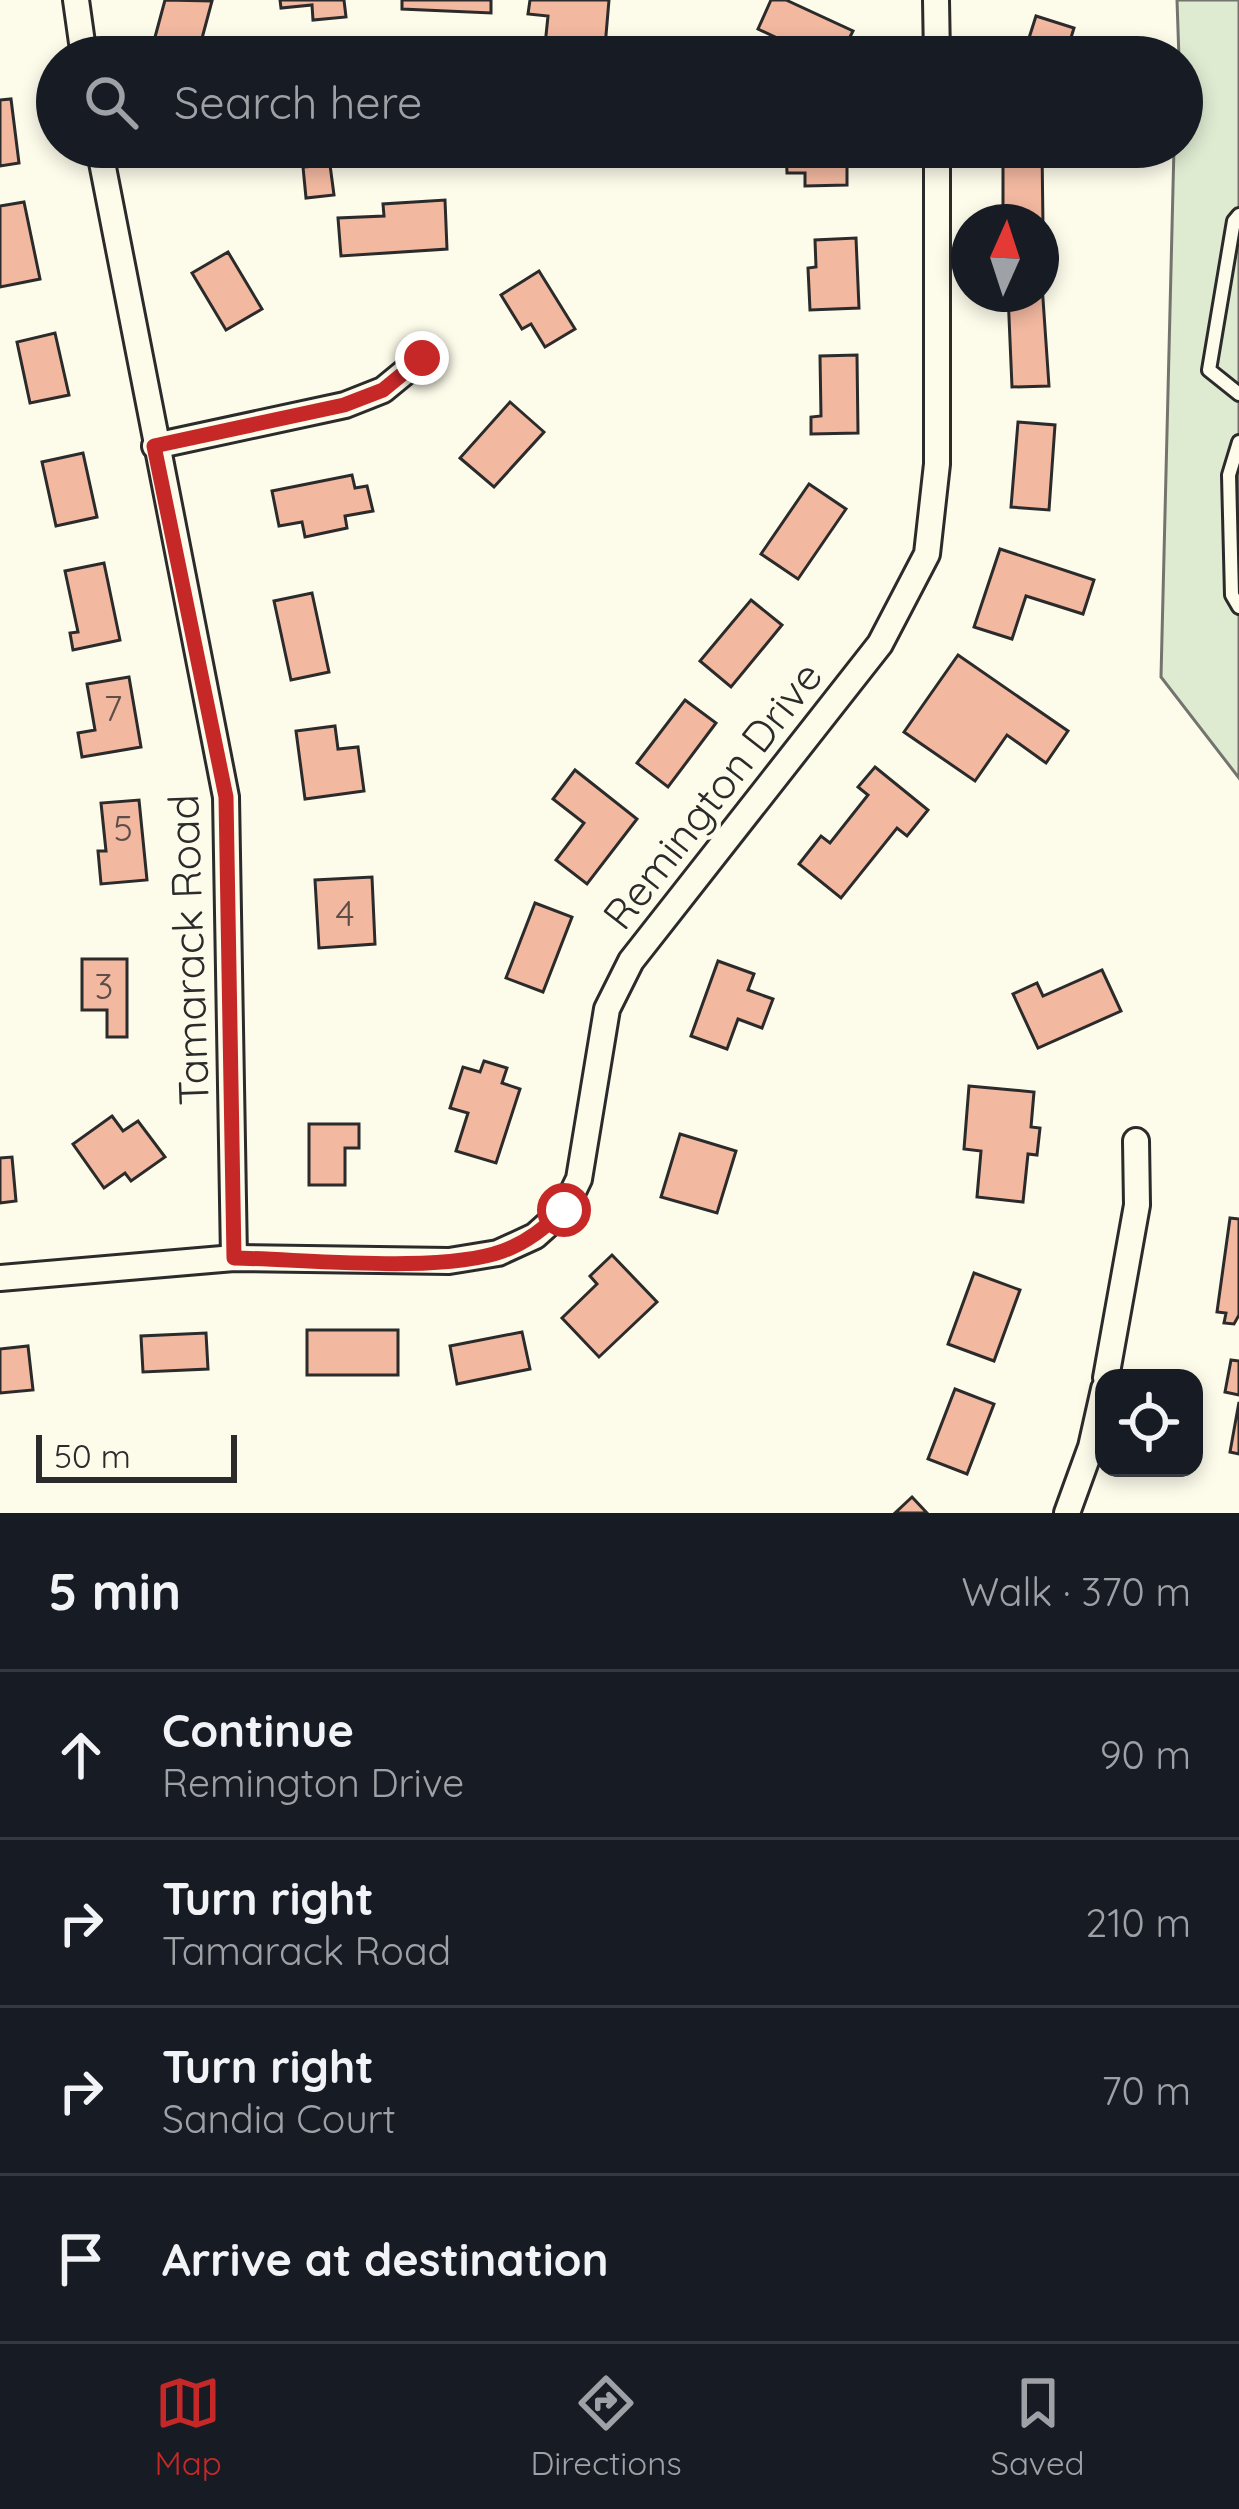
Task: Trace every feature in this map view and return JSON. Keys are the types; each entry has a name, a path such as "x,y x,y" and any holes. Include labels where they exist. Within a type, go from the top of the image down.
{"street":[{"path":"76,0 81,36"},
{"path":"937,0 937,36"},
{"name":"Tamarack Road","path":"103,168 226,797 234,1258"},
{"name":"Remington Drive","path":"0,1278 234,1258 449,1261 499,1253 535,1236 564,1210 579,1179 607,1010 631,961 880,644 927,554 937,464 937,168"},
{"path":"154,446 344,405 383,390 422,358"},
{"path":"1108,1369 1137,1205 1136,1141"},
{"path":"1067,1513 1095,1419"}],"lane":[{"path":"1239,215 1234,221 1209,370 1239,394"},
{"path":"1239,442 1229,475 1232,595 1239,607"}],"green space":[{"path":"1177,0 1239,0 1239,778 1161,677 1173,168 1203,168 1203,36 1178,36"}],"building":[{"path":"165,0 212,1 203,36 155,36"},
{"path":"280,0 344,0 346,17 313,20 312,5 281,8"},
{"path":"402,0 491,0 491,13 402,9"},
{"path":"530,0 609,0 606,36 546,36 548,16 528,14"},
{"path":"771,0 786,0 853,31 850,36 773,36 758,29"},
{"path":"1036,16 1074,28 1072,36 1030,36"},
{"path":"11,99 19,163 0,166 0,100"},
{"path":"303,168 330,168 334,195 306,198"},
{"path":"787,168 847,168 847,185 805,186 805,173 787,173"},
{"path":"1003,168 1042,168 1043,204 1003,204"},
{"path":"445,200 447,249 341,256 338,218 384,216 383,204"},
{"path":"24,202 40,279 0,287 0,206"},
{"path":"856,238 859,308 810,310 808,268 816,267 815,240"},
{"path":"228,252 262,309 226,330 192,273"},
{"path":"539,271 575,329 545,347 531,324 522,329 501,295"},
{"path":"1009,312 1044,312 1049,386 1012,387"},
{"path":"55,333 69,395 30,403 17,342"},
{"path":"857,355 858,433 811,434 811,417 821,416 820,356"},
{"path":"510,402 544,432 494,487 460,458"},
{"path":"1018,422 1055,425 1049,510 1011,507"},
{"path":"83,453 97,517 56,526 42,462"},
{"path":"352,475 355,488 367,486 373,511 345,516 347,528 305,537 302,522 279,526 272,491"},
{"path":"809,484 846,509 798,579 761,554"},
{"path":"1000,549 1094,580 1083,614 1026,596 1012,639 974,627"},
{"path":"104,563 120,640 73,650 70,633 78,632 65,571"},
{"path":"312,593 329,672 291,680 274,601"},
{"path":"751,600 782,625 731,687 700,661"},
{"path":"958,655 1068,731 1046,763 1007,735 975,781 904,732"},
{"path":"129,677 141,747 82,757 78,733 95,730 87,684"},
{"path":"685,700 716,723 668,787 637,763"},
{"path":"335,726 338,749 358,747 364,791 305,799 296,731"},
{"path":"875,767 928,810 907,836 897,828 841,898 799,864 821,836 830,843 868,795 858,787"},
{"path":"575,770 637,819 587,884 556,860 584,823 553,799"},
{"path":"139,800 147,880 101,884 98,851 106,851 101,803"},
{"path":"372,877 375,944 319,948 315,880"},
{"path":"535,903 572,917 543,992 506,978"},
{"path":"82,959 127,959 127,1037 107,1037 107,1010 82,1010"},
{"path":"718,961 754,974 748,990 773,999 762,1028 738,1019 727,1049 691,1036"},
{"path":"1102,970 1121,1011 1038,1048 1013,994 1037,983 1043,996"},
{"path":"484,1061 507,1068 502,1083 520,1089 496,1163 456,1151 468,1113 450,1108 463,1067 480,1072"},
{"path":"969,1086 1034,1092 1031,1127 1040,1128 1037,1155 1028,1154 1023,1202 977,1197 981,1151 964,1149"},
{"path":"112,1116 123,1131 138,1121 165,1157 131,1181 125,1173 104,1188 73,1144"},
{"path":"309,1124 359,1124 359,1148 345,1148 345,1185 309,1185"},
{"path":"680,1134 736,1151 717,1213 661,1197"},
{"path":"12,1157 16,1201 0,1203 0,1158"},
{"path":"1230,1218 1239,1219 1239,1315 1234,1324 1224,1323 1226,1313 1217,1312"},
{"path":"612,1255 657,1302 599,1357 562,1318 597,1284 590,1276"},
{"path":"974,1273 1020,1290 994,1361 948,1344"},
{"path":"307,1330 398,1330 398,1375 307,1375"},
{"path":"522,1332 530,1369 457,1384 450,1346"},
{"path":"206,1333 208,1369 143,1372 141,1336"},
{"path":"28,1346 33,1390 0,1393 0,1349"},
{"path":"1231,1360 1239,1361 1239,1395 1225,1392"},
{"path":"955,1389 994,1404 967,1474 928,1459"},
{"path":"1239,1402 1239,1454 1230,1452"},
{"path":"912,1497 927,1513 895,1513"}],"route":[{"path":"422,358 383,390 344,405 154,446 226,797 234,1258 449,1261 499,1253 535,1236 564,1210"}]}
